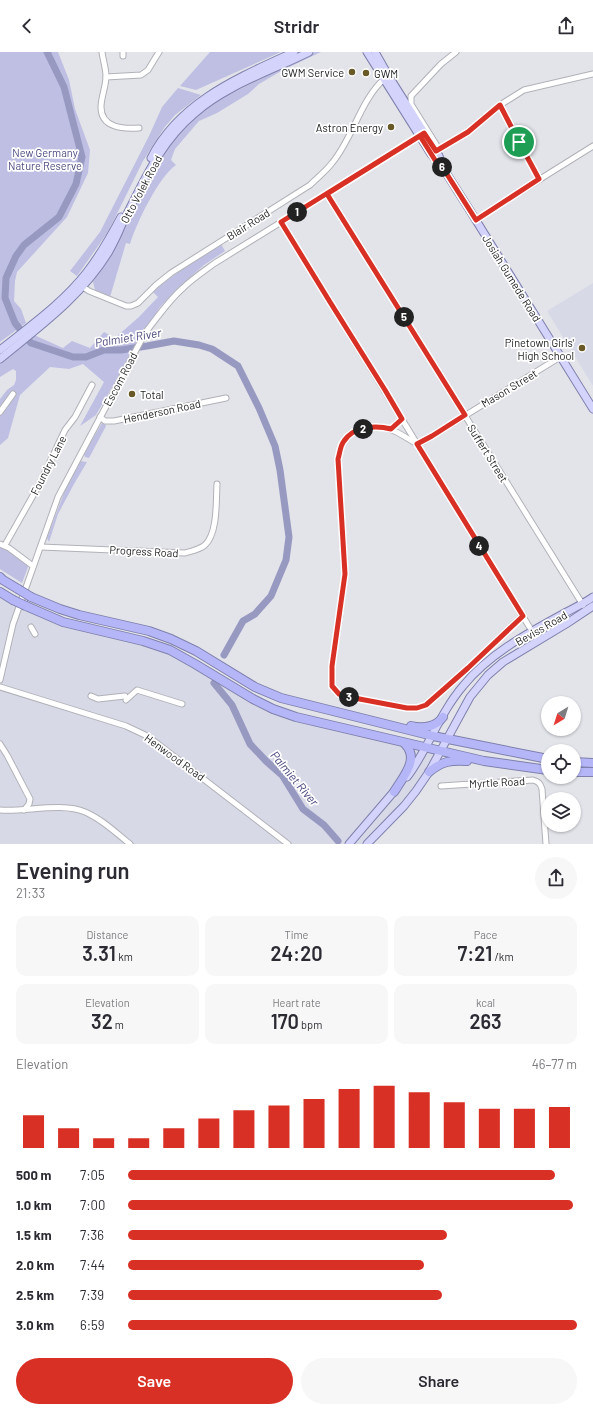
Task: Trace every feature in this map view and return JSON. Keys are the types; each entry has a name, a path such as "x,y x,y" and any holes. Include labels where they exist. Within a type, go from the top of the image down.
{"highway":[{"path":"1,579 30,597 79,615 149,631 171,639 196,651 250,685 281,698 432,736 541,758"},
{"path":"0,592 13,600 63,622 143,641 170,650 253,699 284,713 405,744 484,761 541,769"},
{"path":"369,720 423,728 437,723 443,717"},
{"path":"394,792 411,763 411,753 405,744"},
{"path":"428,772 435,766 448,761 484,761"},
{"path":"581,762 593,763"},
{"path":"581,772 593,772"}],"main road":[{"name":"Otto Volek Road","path":"80,285 86,273 103,249 158,146 181,118 193,107 216,91 245,75 294,52"},
{"name":"Otto Volek Road","path":"0,350 27,333 59,302 98,268 108,252 157,156 176,131 194,113 218,96 248,80 309,52"},
{"name":"Josiah Gumede Road","path":"367,52 422,135 435,151 443,168 593,409"},
{"name":"Josiah Gumede Road","path":"375,52 422,135"},
{"name":"Otto Volek Road","path":"0,359 19,339"},
{"name":"Beviss Road","path":"367,844 372,841 408,801 428,772 470,697 488,675 503,662 538,641 584,607 593,597"},
{"name":"Beviss Road","path":"348,844 410,774 459,691 480,668 499,653 533,631 584,607 593,606"}],"street":[{"path":"102,52 106,77 101,107 104,117 113,126 120,128 139,128"},
{"path":"106,77 141,75 148,70 159,52"},
{"path":"456,52 441,64 411,96 411,104 435,151 468,132 500,105 524,90 593,74"},
{"name":"Blair Road","path":"80,285 118,304 126,306 135,305 171,273 310,185 332,163 343,147 373,92 384,79"},
{"path":"500,105 539,179"},
{"name":"Escom Road","path":"0,680 10,633 58,497 139,344 157,318 183,287 215,263 422,135"},
{"path":"476,220 593,146"},
{"name":"Suffert Street","path":"327,194 584,607"},
{"path":"281,222 538,641"},
{"name":"Mason Street","path":"417,444 560,357"},
{"name":"Foundry Lane","path":"2,545 39,485 65,430 92,385"},
{"path":"0,412 13,394"},
{"name":"Henderson Road","path":"100,417 105,421 114,421 226,398"},
{"path":"391,429 402,419"},
{"path":"417,444 391,429 373,426 350,434 340,448 338,459 345,574 332,666 332,686 339,694 349,697 407,708 422,707 431,702 523,616"},
{"name":"Progress Road","path":"41,547 184,553 198,549 211,537 214,523 217,484"},
{"path":"2,545 33,566"},
{"path":"30,627 36,634"},
{"name":"Henwood Road","path":"0,687 118,723 142,733 288,844"},
{"path":"91,696 98,699 126,698 137,690 182,704"},
{"path":"0,744 30,799 39,809"},
{"name":"Myrtle Road","path":"440,786 533,780 538,781 541,784 542,789 546,844"},
{"path":"24,810 29,804 30,799"},
{"path":"0,810 14,811 67,808 85,812 101,821 130,844"}],"shaded area":[{"name":"Pinetown Girls' High School","path":"593,283 593,386 547,311"},
{"path":"0,592 45,616 157,645 263,705 440,751 415,791 367,844 0,844"}],"green space":[{"name":"New Germany Nature Reserve","path":"0,52 58,52 69,80 75,109 90,150 88,173 67,217 17,272 14,301 21,309 26,323 0,342"},
{"path":"210,52 281,52 196,90 180,86"},
{"path":"315,52 321,52 283,70 259,84 248,94 217,113 199,121 175,149 171,160 176,165 162,179 137,225 130,244 126,243 110,297 95,290 93,282 118,241 159,159 173,139 201,111 216,101"},
{"path":"178,88 201,95 175,115 164,128 143,161 108,232 77,276 70,271 100,232 149,136 162,107"},
{"path":"221,244 225,251 204,265 177,289 160,307 96,415 80,426 104,382 83,364 69,369 50,367 20,395 8,438 0,445 0,399 7,390 14,385 16,380 16,371 13,369 0,377 0,363 34,335 63,348 72,341 90,348 104,332 115,338 139,317 158,297 153,292"},
{"path":"102,423 106,426 89,458 85,457 84,454"},
{"path":"80,461 87,462 58,514 49,542 47,538 64,493"},
{"path":"0,544 27,565 28,567 22,583 0,569"}],"waterway":[{"name":"Palmiet River","path":"47,52 64,87 82,157 76,184 59,217 24,245 16,256 6,278 5,298 15,323 31,343 73,357 86,357 104,350 121,350 174,341 199,345 212,349 238,366 259,408 275,446 280,470 289,537 286,560 271,596 255,614 243,621 224,655"},
{"name":"Palmiet River","path":"214,683 232,705 250,744 282,775 303,809 324,825 338,841"}],"place":[{"name":"GWM Service","path":"352,72"},
{"name":"GWM","path":"366,73"},
{"name":"Astron Energy","path":"391,127"},
{"name":"Pinetown Girls' High School","path":"582,348"},
{"name":"Total","path":"132,394"}],"route":[{"path":"500,105 519,142 539,179 476,220 443,168 435,160 420,136 327,194 465,415 417,444 523,616 431,702 422,707 407,708 339,694 332,686 332,666 345,574 338,459 340,448 350,434 373,426 391,429 402,419 281,222 424,133 436,151 468,132 500,105"}]}
